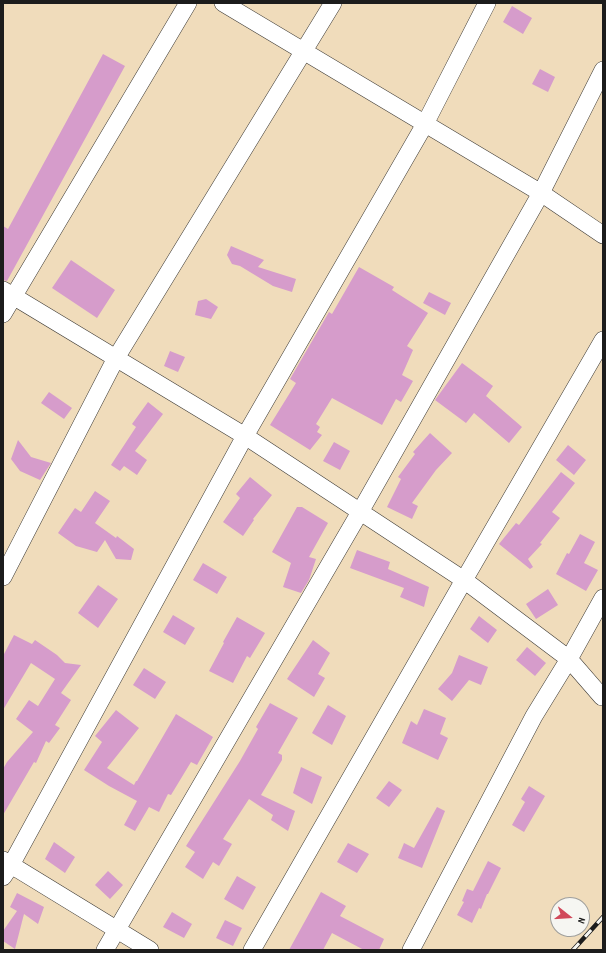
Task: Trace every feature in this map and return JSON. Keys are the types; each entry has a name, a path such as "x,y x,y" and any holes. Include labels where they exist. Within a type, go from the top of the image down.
{"street":[{"path":"3,314 8,293 188,3"},
{"path":"223,3 541,193 603,235"},
{"path":"3,577 116,358 333,3"},
{"path":"150,950 6,867 245,436 425,124 487,3"},
{"path":"105,950 360,512 541,193 603,70"},
{"path":"8,293 245,436 464,580 569,659 602,697"},
{"path":"252,950 603,340"},
{"path":"411,950 534,716 569,659 603,598"}],"building":[{"path":"512,6 532,18 523,34 503,22"},
{"path":"103,54 125,66 7,281 3,280 3,226 8,229"},
{"path":"540,69 555,77 548,92 532,84"},
{"path":"231,246 264,260 258,267 296,279 292,292 273,286 240,266 232,264 227,255"},
{"path":"71,260 115,290 97,318 52,288"},
{"path":"359,267 394,287 392,290 428,313 407,346 413,350 402,375 413,381 401,402 396,399 382,425 332,398 316,424 320,427 317,432 322,435 310,450 270,425 296,383 290,379 329,312 332,314"},
{"path":"429,292 451,303 445,315 423,303"},
{"path":"206,299 218,307 211,319 195,315 198,301"},
{"path":"170,351 185,357 178,372 164,366"},
{"path":"462,363 493,386 486,396 522,427 509,443 474,413 466,423 435,400"},
{"path":"49,392 72,408 64,419 41,403"},
{"path":"148,402 163,414 135,451 147,460 137,475 124,466 120,471 111,465 136,427 132,424"},
{"path":"430,433 452,453 436,470 412,503 418,506 412,519 387,507 401,479 398,477 415,454 413,452"},
{"path":"18,440 31,457 51,463 40,480 20,471 11,459"},
{"path":"334,442 350,451 340,470 323,461"},
{"path":"568,445 586,460 574,475 556,460"},
{"path":"561,472 575,483 552,512 560,518 540,543 542,544 528,559 533,567 530,569 499,544 516,523 519,525"},
{"path":"250,477 272,495 253,519 254,520 243,536 223,522 240,498 236,494"},
{"path":"95,491 110,501 95,523 116,538 117,536 134,549 131,560 116,559 105,540 97,552 76,546 58,533 75,508 81,512"},
{"path":"297,507 302,507 328,523 309,557 316,559 309,580 301,593 283,587 291,563 272,552"},
{"path":"580,534 595,542 584,563 598,570 586,591 556,574 567,553 569,554"},
{"path":"357,550 390,562 388,569 429,587 424,607 400,597 404,588 350,568"},
{"path":"203,563 227,577 217,594 193,580"},
{"path":"98,585 118,599 98,628 78,613"},
{"path":"548,589 558,605 536,619 526,604"},
{"path":"173,615 195,628 185,645 163,632"},
{"path":"479,616 497,630 488,643 470,629"},
{"path":"237,617 265,633 250,658 247,656 233,683 209,671"},
{"path":"14,635 32,644 35,640 57,655 65,663 81,665 61,693 71,700 55,725 60,728 49,743 46,741 36,763 34,762 3,815 3,769 7,762 33,732 16,719 29,700 38,706 55,679 31,663 3,710 3,656"},
{"path":"313,640 330,653 318,674 325,678 314,697 287,679"},
{"path":"527,647 546,663 535,676 516,660"},
{"path":"459,655 488,667 481,685 469,680 452,701 438,689 452,673"},
{"path":"144,668 166,682 155,699 133,685"},
{"path":"270,703 298,718 278,753 282,755 282,760 261,795 295,811 288,831 271,820 273,815 249,799 223,839 232,844 219,866 213,862 203,879 185,867 195,852 186,846 240,761 258,729 256,727"},
{"path":"328,705 346,716 332,745 312,733"},
{"path":"424,709 446,718 440,734 448,738 438,760 402,743 411,721 417,725"},
{"path":"116,710 139,728 107,768 134,785 176,714 213,737 197,765 191,762 171,795 168,794 159,812 149,807 135,831 124,825 137,801 84,770 102,742 95,736"},
{"path":"301,767 322,777 312,804 293,793"},
{"path":"389,781 402,790 389,807 376,798"},
{"path":"529,786 545,796 524,832 512,825 525,802 521,799"},
{"path":"437,807 445,811 422,868 398,858 404,843 414,848"},
{"path":"54,842 75,857 65,873 45,859"},
{"path":"348,843 369,854 357,873 337,862"},
{"path":"488,861 501,868 481,909 479,908 472,923 457,915 464,902 462,901 467,889 473,891"},
{"path":"108,871 123,885 110,899 95,885"},
{"path":"237,876 256,887 243,910 224,899"},
{"path":"321,892 346,906 340,916 384,939 379,950 364,950 332,933 323,950 289,950"},
{"path":"17,893 44,907 38,924 24,914 15,949 3,941 3,931 17,911 10,907"},
{"path":"172,912 192,924 184,938 163,927"},
{"path":"225,920 242,928 233,946 216,938"}],"railway":[{"path":"573,950 603,917"}]}
